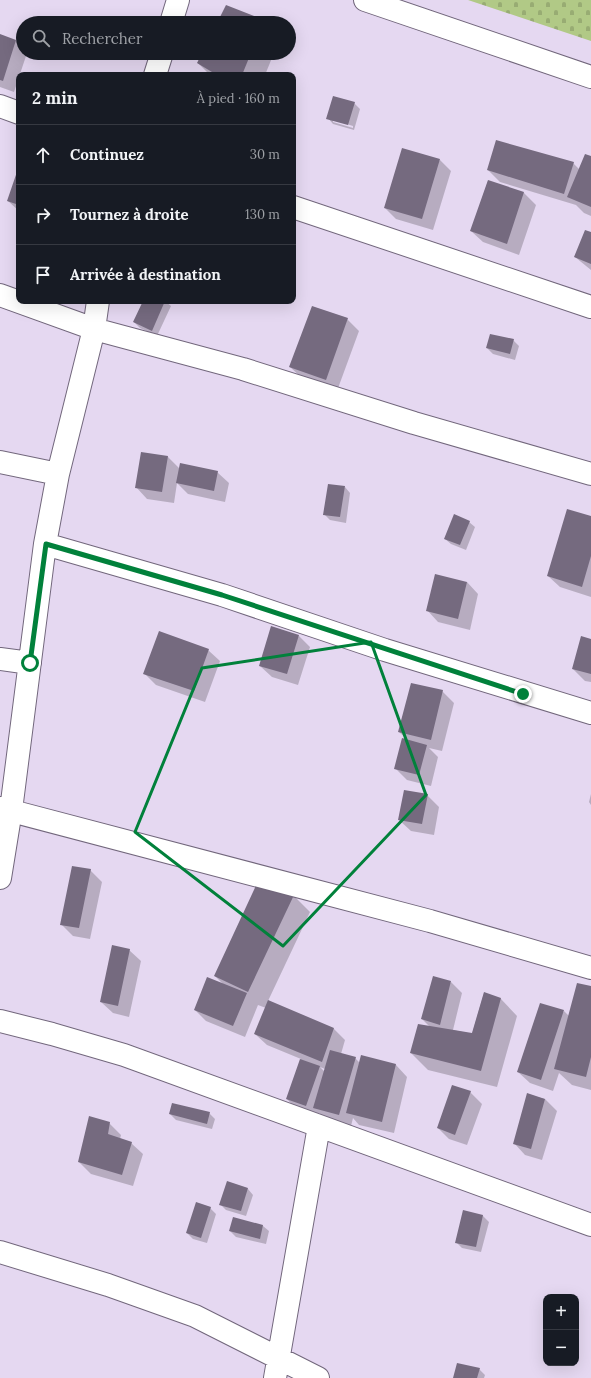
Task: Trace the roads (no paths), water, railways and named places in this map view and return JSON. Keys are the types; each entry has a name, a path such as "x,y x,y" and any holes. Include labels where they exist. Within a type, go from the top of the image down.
{"street":[{"path":"173,16 178,0"},
{"path":"365,0 591,77"},
{"path":"156,72 160,60"},
{"path":"0,106 16,112"},
{"path":"296,209 591,306"},
{"path":"0,295 16,301"},
{"path":"25,304 94,329 243,369 414,423 591,474"},
{"path":"0,878 6,809 30,663 46,544 58,474 94,329 98,304"},
{"path":"0,462 58,474"},
{"path":"46,544 222,595 392,652 591,713"},
{"path":"0,659 30,663"},
{"path":"6,809 430,921 591,968"},
{"path":"0,1021 52,1034 124,1055 591,1225"},
{"path":"278,1368 319,1126"},
{"path":"0,1252 108,1285 195,1316 278,1368 318,1378"}]}
